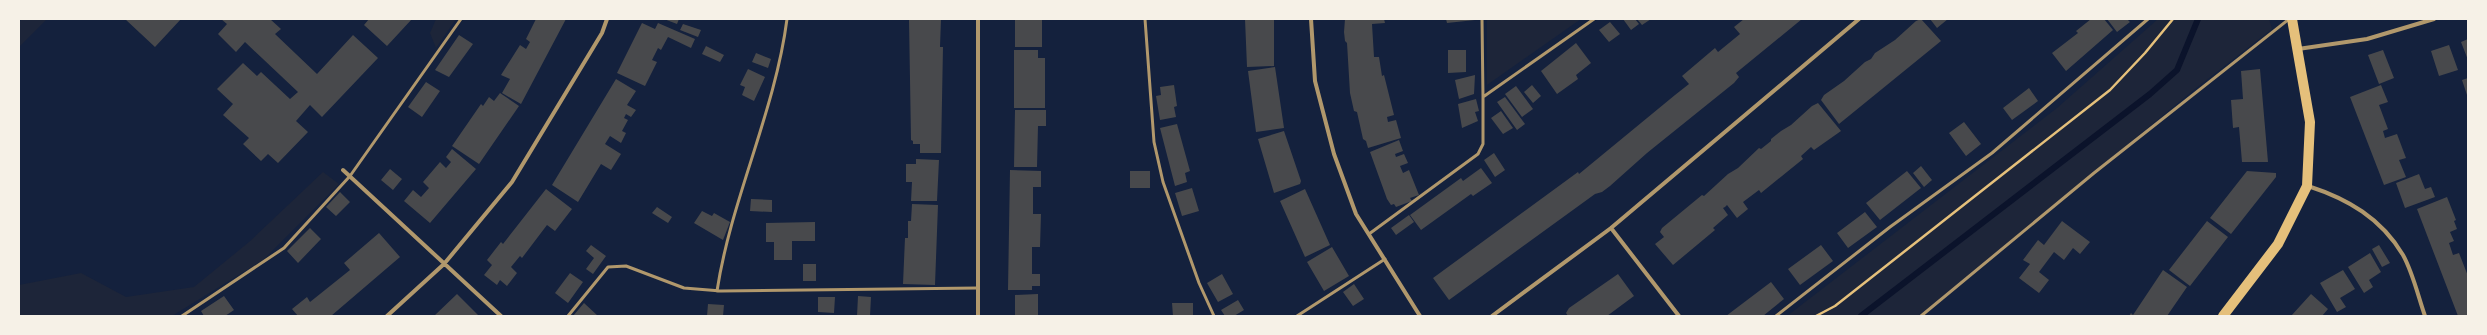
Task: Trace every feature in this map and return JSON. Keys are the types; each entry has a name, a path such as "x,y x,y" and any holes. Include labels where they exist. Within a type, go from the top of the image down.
{"main road":[{"path":"2223,316 2278,244 2307,186 2310,122 2298,49 2290,19"}],"street":[{"path":"387,316 444,264 512,182 602,33 607,19"},
{"path":"978,19 978,316"},
{"path":"1311,19 1315,81 1334,154 1356,214 1420,316"},
{"path":"1492,316 1611,228 1859,19"},
{"path":"2298,49 2367,39 2434,19"},
{"path":"343,170 501,316"},
{"path":"2307,186 2335,194 2381,224 2403,256 2425,316"},
{"path":"1611,228 1679,316"}],"lane":[{"path":"182,316 284,248 350,176 461,19"},
{"path":"717,291 722,255 754,158 787,19"},
{"path":"1145,19 1155,148 1163,182 1199,283 1214,316"},
{"path":"1369,234 1478,154 1483,144 1482,19"},
{"path":"1483,97 1594,19"},
{"path":"1776,316 1890,227 1992,153 2148,19"},
{"path":"1921,316 2094,173 2290,19"},
{"path":"1297,316 1385,259"},
{"path":"568,316 608,267 626,266 684,288 717,291 978,288"}],"path":[{"path":"1816,316 1835,306 2110,90 2145,53 2172,19"}],"shaded area":[{"path":"22,19 47,19 19,47 19,22"},
{"path":"436,19 456,19 436,48 430,33"},
{"path":"1487,19 1581,19 1487,85"},
{"path":"2158,19 2269,19 2272,29 2195,89 1919,316 1787,316 2057,108"},
{"path":"323,172 339,184 263,260 172,316 19,316 19,285 81,273 126,297 194,287 249,242"}],"building":[{"path":"125,19 181,19 155,47"},
{"path":"221,19 270,19 281,29 275,34 317,74 353,35 378,58 322,117 310,105 296,121 308,132 278,163 268,154 261,161 243,144 249,138 223,115 233,104 217,89 243,63 257,76 261,72 290,99 298,92 245,42 236,52 218,34 227,24"},
{"path":"369,19 412,19 387,46 364,25"},
{"path":"536,19 566,19 521,104 502,93 510,79 501,75 520,45 526,49 530,42 526,39"},
{"path":"664,19 679,19 677,24"},
{"path":"909,19 941,19 940,47 943,47 941,153 920,153 920,144 913,144 913,141 911,140"},
{"path":"1015,19 1042,19 1042,47 1015,47"},
{"path":"1245,19 1274,19 1274,66 1247,67"},
{"path":"1345,19 1384,19 1385,23 1372,24 1374,57 1379,57 1382,76 1384,75 1394,115 1387,117 1388,122 1396,120 1401,138 1368,148 1366,141 1363,139 1357,112 1354,111 1350,93 1347,43 1345,41 1344,32"},
{"path":"1446,19 1475,19 1475,20 1447,23"},
{"path":"1623,19 1635,19 1639,24 1631,30"},
{"path":"1637,19 1651,19 1642,25"},
{"path":"1744,19 1802,19 1736,73 1739,77 1734,83 1647,153 1610,186 1602,192 1595,194 1449,300 1433,278 1578,172 1579,174 1689,84 1682,76 1715,48 1718,52 1740,34 1734,27"},
{"path":"1921,19 1941,41 1839,124 1821,100 1824,95 1844,81 1865,62 1871,59 1875,53 1895,40 1916,21"},
{"path":"1930,19 1948,19 1937,28"},
{"path":"2091,19 2104,19 2113,30 2066,71 2052,53 2078,33 2076,31"},
{"path":"2107,19 2127,19 2130,22 2117,32"},
{"path":"1610,22 1620,34 1609,42 1599,30"},
{"path":"642,23 655,29 658,23 695,39 691,48 668,37 661,50 658,48 652,60 657,62 645,86 617,73"},
{"path":"683,24 701,30 698,37 680,30"},
{"path":"459,35 473,44 449,77 435,70"},
{"path":"2468,39 2468,60 2461,42"},
{"path":"1576,43 1591,63 1576,75 1578,79 1557,94 1541,71"},
{"path":"2449,45 2458,70 2439,76 2431,51"},
{"path":"706,46 724,55 720,62 702,54"},
{"path":"1014,50 1038,50 1038,58 1045,58 1045,108 1014,108"},
{"path":"1448,50 1466,50 1466,72 1448,73"},
{"path":"2383,50 2394,78 2379,84 2368,55"},
{"path":"756,53 771,59 768,68 752,62"},
{"path":"1275,67 1284,128 1256,132 1248,71"},
{"path":"748,69 765,77 754,101 742,95 745,87 740,85"},
{"path":"2260,69 2268,162 2242,162 2239,127 2233,128 2231,100 2243,99 2241,71"},
{"path":"1475,75 1474,94 1459,99 1455,80"},
{"path":"2468,78 2468,94 2467,95 2462,80"},
{"path":"616,79 636,91 627,105 636,110 631,117 626,114 624,118 628,120 622,131 626,133 621,143 610,136 605,144 621,154 611,170 601,164 578,202 552,185"},
{"path":"426,82 440,91 422,117 408,107"},
{"path":"1174,85 1177,106 1174,107 1176,117 1160,120 1156,96 1161,95 1160,87"},
{"path":"1532,85 1541,96 1533,103 1524,92"},
{"path":"2381,85 2388,102 2379,105 2388,129 2383,131 2385,138 2397,134 2406,158 2399,160 2406,177 2384,185 2350,97"},
{"path":"1516,86 1533,109 1522,117 1505,94"},
{"path":"2029,88 2038,101 2012,120 2003,108"},
{"path":"500,93 519,106 479,164 452,146 481,104 483,106 489,97 494,101"},
{"path":"1505,97 1525,124 1517,130 1497,102"},
{"path":"1476,99 1479,111 1475,112 1478,121 1462,128 1458,104"},
{"path":"1818,103 1841,131 1814,150 1811,147 1801,156 1803,159 1761,193 1759,190 1743,202 1748,209 1737,218 1727,205 1723,208 1728,215 1713,228 1715,230 1673,265 1655,244 1664,237 1660,232 1662,228 1702,195 1704,196 1728,174 1738,168 1759,148 1761,149 1771,141 1771,139 1791,125 1812,106"},
{"path":"1015,110 1046,110 1046,126 1038,126 1037,167 1014,167"},
{"path":"1501,111 1513,128 1503,134 1491,118"},
{"path":"1964,122 1981,144 1966,156 1949,133"},
{"path":"1177,124 1190,171 1185,173 1187,182 1175,186 1160,128"},
{"path":"1284,131 1301,181 1300,184 1274,193 1258,139"},
{"path":"1399,140 1403,151 1395,154 1396,157 1404,154 1408,163 1400,166 1403,173 1409,170 1419,195 1410,198 1412,201 1396,207 1394,204 1391,205 1387,199 1370,152"},
{"path":"452,149 476,169 430,223 404,201 413,190 421,197 429,188 423,182 440,162 446,168 451,162 446,157"},
{"path":"1494,153 1505,170 1495,177 1484,160"},
{"path":"916,159 939,160 937,201 911,201 912,182 906,182 906,164 916,164"},
{"path":"1921,166 1932,180 1924,187 1913,173"},
{"path":"1481,168 1492,183 1473,196 1471,194 1421,230 1410,215 1461,178 1463,181"},
{"path":"390,169 402,179 393,190 381,180"},
{"path":"1010,170 1041,171 1041,187 1033,187 1033,214 1041,214 1040,247 1032,247 1032,274 1040,274 1040,286 1032,286 1032,290 1008,290"},
{"path":"1130,171 1150,171 1150,188 1130,188"},
{"path":"1907,171 1921,188 1880,220 1866,203"},
{"path":"2247,171 2276,173 2276,177 2231,234 2210,218"},
{"path":"2419,174 2425,189 2431,187 2435,197 2405,208 2396,183"},
{"path":"1192,188 1199,211 1182,216 1175,193"},
{"path":"546,189 572,209 555,231 547,225 522,258 520,256 511,267 517,273 507,286 500,280 497,285 484,275 492,265 487,260 501,242 503,244"},
{"path":"1305,189 1330,245 1305,257 1280,201"},
{"path":"340,192 350,202 336,216 326,207"},
{"path":"2447,197 2456,220 2454,221 2457,229 2450,232 2454,241 2449,243 2453,255 2459,253 2468,276 2468,316 2458,316 2417,209"},
{"path":"751,199 772,200 772,212 750,211"},
{"path":"912,204 938,205 935,285 903,284 905,238 908,238 908,221 911,221"},
{"path":"657,207 672,217 668,223 652,213"},
{"path":"702,211 712,216 714,213 730,222 723,240 694,223"},
{"path":"1865,212 1877,227 1848,248 1837,233"},
{"path":"1409,215 1414,222 1396,235 1391,228"},
{"path":"2062,221 2090,242 2080,254 2073,248 2064,260 2054,252 2039,272 2049,280 2039,293 2019,278 2030,264 2023,260 2038,240 2044,245"},
{"path":"2207,221 2228,237 2190,286 2169,270"},
{"path":"815,222 815,241 792,241 792,260 774,260 774,242 766,242 766,223"},
{"path":"310,228 321,239 298,263 287,251"},
{"path":"379,233 400,257 331,316 298,316 292,309 307,297 310,302 350,270 344,263"},
{"path":"591,245 606,256 593,274 586,269 594,258 586,251"},
{"path":"1821,245 1833,261 1800,285 1788,269"},
{"path":"2379,245 2390,263 2382,267 2372,249"},
{"path":"1332,247 1349,276 1324,291 1307,262"},
{"path":"2370,253 2381,272 2369,280 2373,287 2364,293 2348,267"},
{"path":"803,264 816,264 816,281 803,281"},
{"path":"2163,270 2187,287 2167,316 2129,316 2131,313 2133,315"},
{"path":"2343,270 2355,289 2340,298 2346,307 2337,312 2320,283"},
{"path":"570,273 583,282 568,303 555,293"},
{"path":"1222,274 1233,294 1218,302 1207,283"},
{"path":"1618,274 1634,296 1607,316 1568,316 1566,313 1569,308"},
{"path":"1771,282 1784,299 1763,316 1726,316"},
{"path":"1354,284 1364,299 1353,306 1343,292"},
{"path":"457,294 479,316 434,316"},
{"path":"1038,294 1038,316 1015,316 1015,295"},
{"path":"2311,294 2328,309 2322,316 2291,316"},
{"path":"224,296 234,310 225,316 204,316 201,311"},
{"path":"858,296 871,297 870,316 857,316"},
{"path":"818,297 835,297 834,313 818,312"},
{"path":"1238,300 1244,310 1234,316 1225,316 1221,310"},
{"path":"584,303 598,316 573,316"},
{"path":"1172,303 1193,303 1193,316 1173,316"},
{"path":"708,304 724,305 723,316 707,316"}],"waterway":[{"path":"1861,316 2150,94 2177,70 2198,19"}]}
